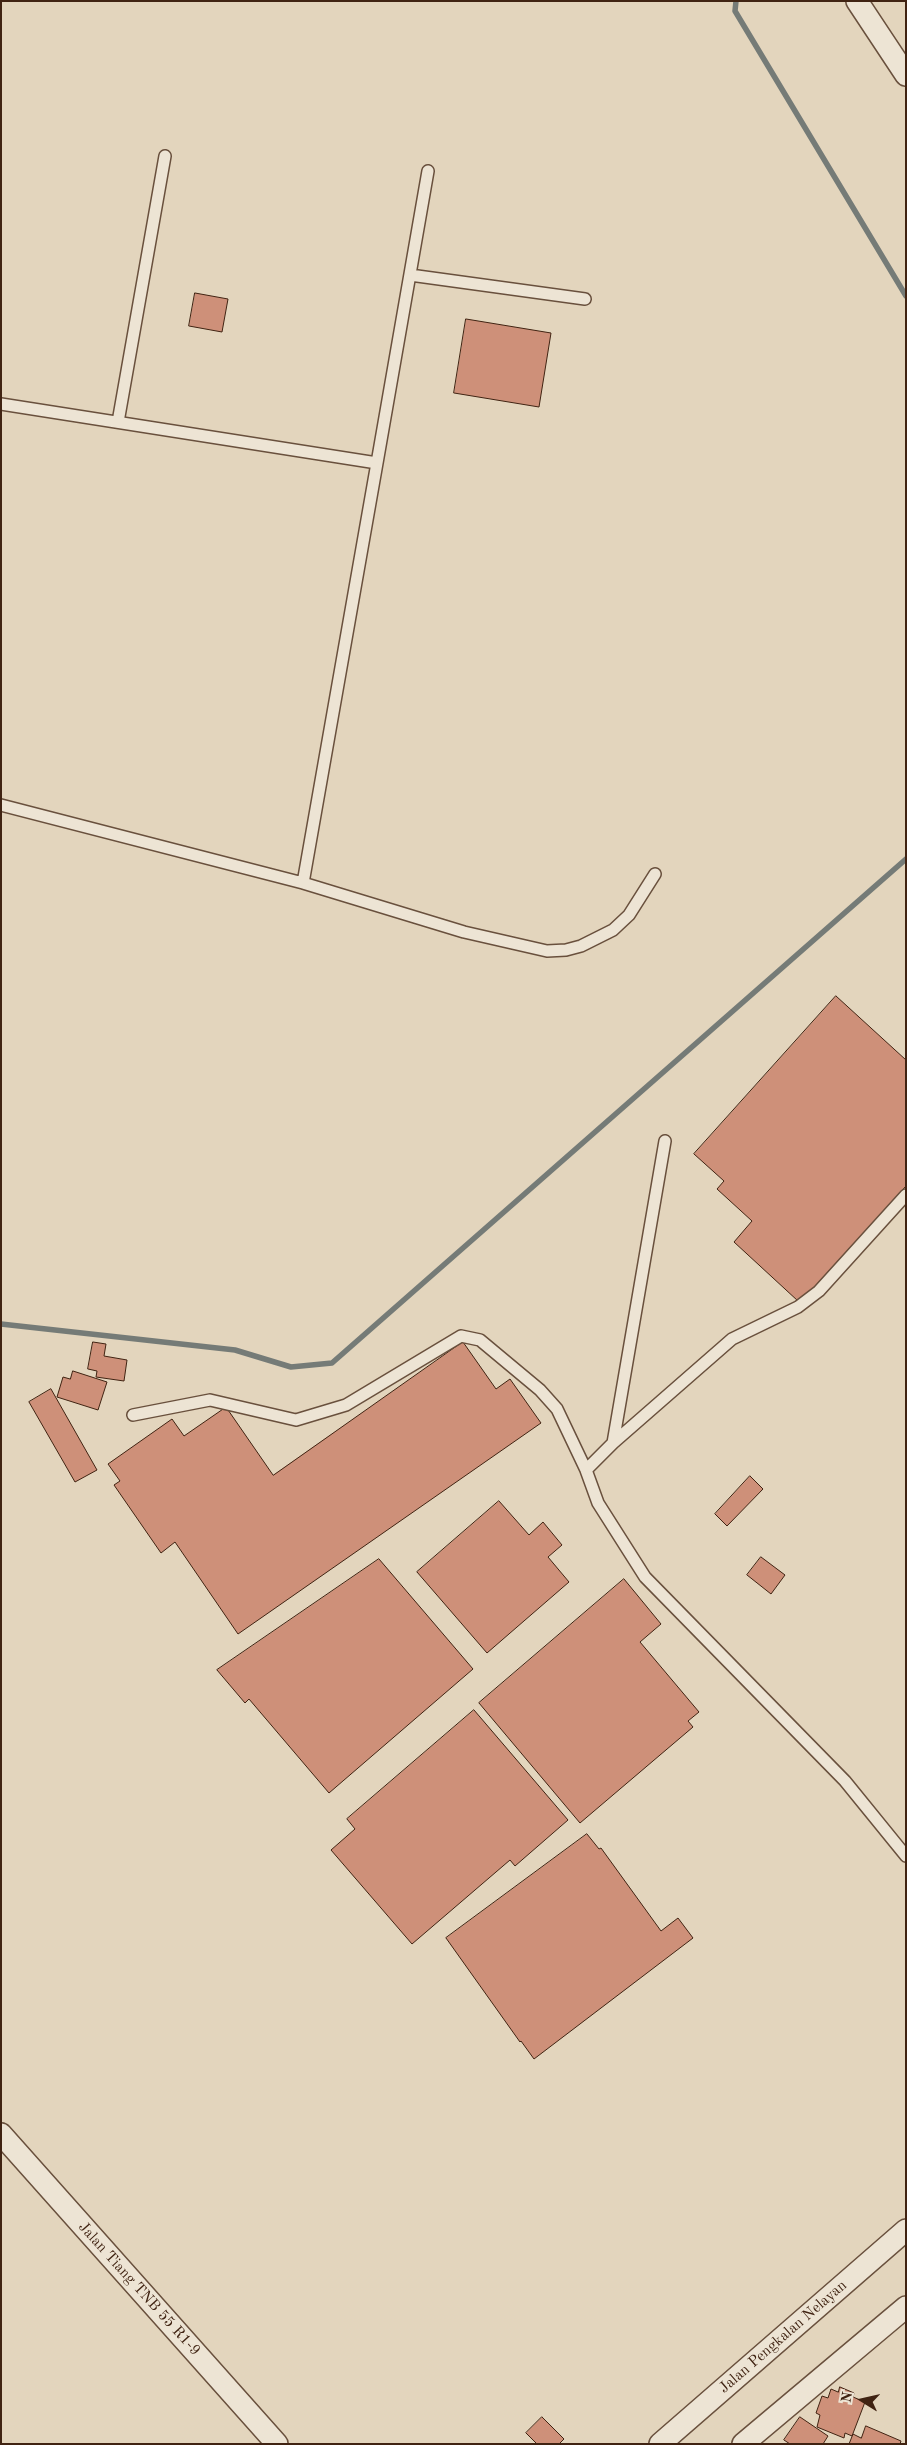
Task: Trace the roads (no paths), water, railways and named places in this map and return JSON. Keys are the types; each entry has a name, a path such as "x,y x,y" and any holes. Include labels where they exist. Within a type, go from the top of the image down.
{"street":[{"path":"857,1 906,75"},
{"name":"Jalan Tiang TNB 55 R1-9","path":"1,2134 277,2444"},
{"name":"Jalan Pengkalan Nelayan","path":"660,2444 906,2230"},
{"path":"743,2444 906,2307"}],"lane":[{"path":"118,422 165,156"},
{"path":"303,883 428,171"},
{"path":"410,275 585,299"},
{"path":"1,404 377,463"},
{"path":"1,805 303,883 464,932 547,951 566,950 581,946 613,930 629,916 655,874"},
{"path":"613,1443 665,1142"},
{"path":"586,1470 613,1443 732,1339 798,1308 819,1291 906,1195"},
{"path":"133,1415 210,1400 296,1420 346,1405 461,1336 480,1340 546,1396 557,1409 586,1470 598,1503 645,1578 845,1781 906,1856"}],"waterway":[{"path":"736,1 735,11 906,296"},
{"path":"1,1324 235,1350 291,1367 332,1363 906,859"}]}
